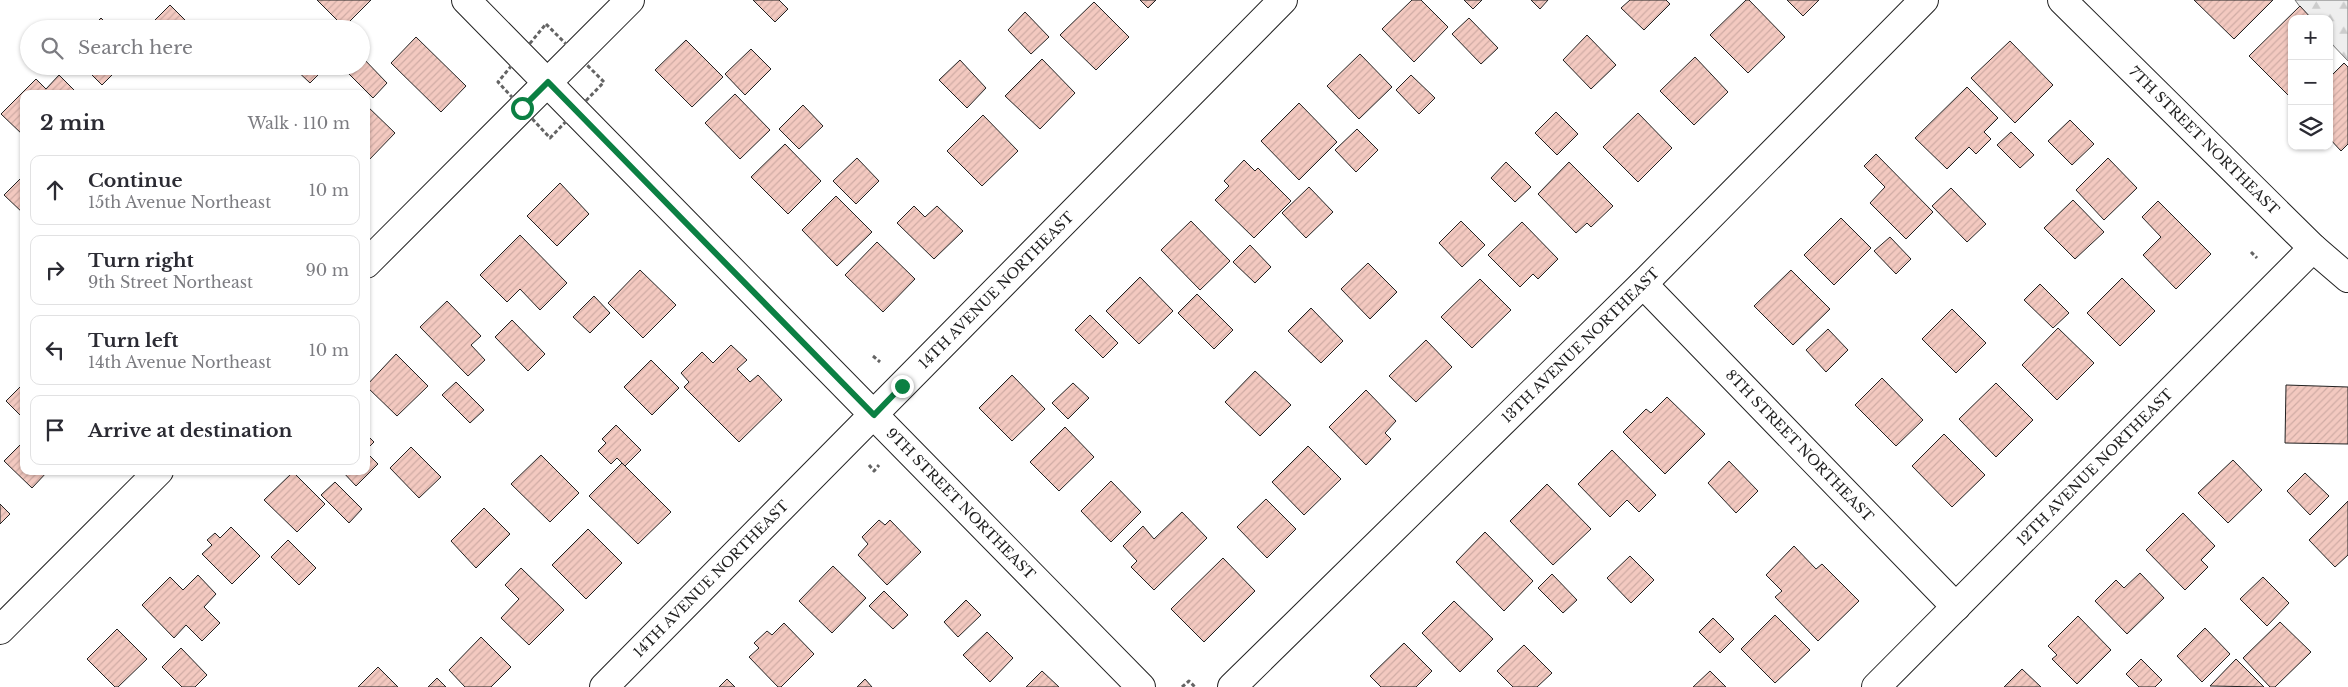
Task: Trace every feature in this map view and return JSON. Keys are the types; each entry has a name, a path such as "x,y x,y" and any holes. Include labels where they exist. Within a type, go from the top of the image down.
{"street":[{"name":"9TH STREET NORTHEAST","path":"466,0 1141,687"},
{"path":"370,260 630,0"},
{"name":"14TH AVENUE NORTHEAST","path":"604,687 1283,0"},
{"name":"13TH AVENUE NORTHEAST","path":"1232,687 1643,284 1924,0"},
{"name":"7TH STREET NORTHEAST","path":"2062,0 2313,248 2348,278"},
{"name":"12TH AVENUE NORTHEAST","path":"1876,687 2313,248"},
{"name":"8TH STREET NORTHEAST","path":"1643,284 1956,607"},
{"path":"0,630 155,475"}],"path":[{"path":"1182,687 1189,680 1195,687"}],"green space":[{"path":"2295,0 2348,0 2348,61 2333,45 2333,15 2306,15"}],"building":[{"path":"317,0 371,0 351,20 337,20"},
{"path":"753,0 779,0 788,9 775,22"},
{"path":"1140,0 1156,0 1148,8"},
{"path":"1412,0 1421,0 1448,27 1414,62 1382,29"},
{"path":"1464,0 1482,0 1473,9"},
{"path":"1531,0 1548,0 1540,9"},
{"path":"1630,0 1666,0 1670,4 1644,30 1621,8"},
{"path":"1746,0 1749,0 1785,37 1748,73 1710,35"},
{"path":"1787,0 1819,0 1803,16"},
{"path":"2194,0 2273,0 2234,39"},
{"path":"1094,2 1129,37 1096,70 1060,35"},
{"path":"170,5 185,20 155,20"},
{"path":"2300,6 2308,15 2291,15"},
{"path":"1025,12 1049,37 1031,54 1008,30"},
{"path":"1469,18 1498,48 1481,64 1452,34"},
{"path":"2288,18 2288,95 2249,56"},
{"path":"1587,35 1616,65 1591,89 1563,60"},
{"path":"416,37 466,86 441,112 391,63"},
{"path":"686,40 723,77 692,107 655,70"},
{"path":"2010,41 2053,85 2015,123 1971,78"},
{"path":"751,49 771,69 745,95 725,74"},
{"path":"1360,54 1392,87 1359,119 1327,86"},
{"path":"1695,57 1728,92 1694,125 1660,91"},
{"path":"1042,59 1075,93 1040,129 1005,96"},
{"path":"960,60 986,88 967,108 939,80"},
{"path":"2344,63 2348,67 2348,144 2341,151 2333,142 2333,74"},
{"path":"370,65 387,83 373,98 370,95 370,90 365,90 350,75 370,75"},
{"path":"59,75 74,90 25,90 36,79 46,89"},
{"path":"92,75 112,75 102,85"},
{"path":"302,75 318,75 310,83"},
{"path":"1411,75 1435,98 1419,114 1396,90"},
{"path":"1967,87 1998,118 1984,132 1991,139 1976,154 1969,147 1947,169 1915,138"},
{"path":"735,94 770,130 740,159 705,123"},
{"path":"20,95 20,132 1,114"},
{"path":"1299,103 1337,142 1299,180 1261,141"},
{"path":"803,105 823,126 799,149 779,129"},
{"path":"370,109 395,133 370,159"},
{"path":"1556,112 1578,134 1557,155 1535,133"},
{"path":"1638,113 1672,148 1638,182 1603,147"},
{"path":"983,115 1018,151 982,186 947,151"},
{"path":"2070,120 2094,144 2072,165 2048,141"},
{"path":"1357,129 1378,150 1356,172 1335,150"},
{"path":"2011,132 2034,155 2020,168 1997,145"},
{"path":"785,144 821,181 788,214 751,177"},
{"path":"1876,154 1933,212 1906,239 1870,203 1885,187 1864,166"},
{"path":"857,158 879,181 856,204 833,181"},
{"path":"2108,158 2137,188 2104,220 2076,190"},
{"path":"1244,160 1255,171 1258,168 1291,201 1254,238 1215,200 1229,186 1224,181"},
{"path":"1506,162 1531,187 1515,202 1491,178"},
{"path":"1569,162 1613,206 1591,227 1587,223 1576,233 1538,194"},
{"path":"20,179 20,210 4,195"},
{"path":"560,183 589,214 557,246 527,216"},
{"path":"1309,187 1333,212 1306,238 1282,213"},
{"path":"1951,188 1986,224 1967,242 1932,206"},
{"path":"836,196 872,232 837,266 802,230"},
{"path":"2073,200 2104,232 2075,259 2044,228"},
{"path":"2158,201 2211,254 2176,289 2143,255 2161,237 2142,217"},
{"path":"914,206 925,217 937,206 963,231 934,259 897,223"},
{"path":"1841,218 1871,248 1834,285 1804,255"},
{"path":"1191,221 1230,261 1200,290 1161,250"},
{"path":"1461,221 1485,245 1462,267 1439,243"},
{"path":"1522,222 1558,259 1538,279 1533,274 1520,287 1488,255"},
{"path":"520,235 567,283 540,310 520,289 507,302 480,275"},
{"path":"1890,237 1911,259 1896,274 1874,251"},
{"path":"877,242 915,279 883,312 845,275"},
{"path":"1250,245 1271,267 1255,283 1233,262"},
{"path":"1368,263 1397,292 1370,319 1341,289"},
{"path":"640,270 676,305 643,338 608,303"},
{"path":"1791,270 1830,309 1793,345 1754,306"},
{"path":"1140,277 1173,311 1139,344 1106,311"},
{"path":"2122,278 2155,311 2120,346 2087,313"},
{"path":"1480,279 1511,310 1472,348 1441,317"},
{"path":"2040,284 2069,313 2053,328 2024,300"},
{"path":"1197,294 1233,330 1214,349 1178,313"},
{"path":"594,296 610,313 590,333 573,317"},
{"path":"447,301 481,336 471,345 485,360 468,376 420,327"},
{"path":"1311,308 1343,341 1321,363 1288,331"},
{"path":"1952,309 1986,343 1956,373 1922,339"},
{"path":"1090,315 1118,343 1103,358 1075,330"},
{"path":"512,320 545,354 528,371 495,337"},
{"path":"2058,328 2094,363 2057,400 2022,365"},
{"path":"1828,329 1848,350 1826,372 1806,350"},
{"path":"1426,340 1452,367 1416,402 1389,376"},
{"path":"731,345 747,360 737,369 750,382 758,375 782,400 739,442 684,387 689,382 681,373 702,352 713,363"},
{"path":"396,354 428,386 397,416 370,390 370,382"},
{"path":"651,360 679,388 652,415 624,387"},
{"path":"1255,371 1291,405 1260,436 1225,402"},
{"path":"1012,375 1045,409 1012,441 979,408"},
{"path":"1882,378 1923,420 1896,446 1855,405"},
{"path":"456,382 484,410 470,423 442,395"},
{"path":"1073,383 1089,398 1068,419 1052,403"},
{"path":"1996,383 2033,420 1996,457 1959,419"},
{"path":"2286,385 2348,387 2348,444 2285,443"},
{"path":"20,387 20,415 6,401"},
{"path":"1366,390 1396,421 1385,433 1391,439 1366,465 1329,427"},
{"path":"1667,397 1705,434 1665,474 1623,432 1646,409 1651,413"},
{"path":"616,425 641,450 625,466 617,458 611,464 598,451 606,443 602,439"},
{"path":"1065,427 1094,457 1059,491 1030,462"},
{"path":"1944,434 1985,475 1952,507 1912,466"},
{"path":"370,438 374,442 370,446"},
{"path":"20,445 20,475 44,475 32,488 4,461"},
{"path":"1308,446 1341,479 1304,515 1272,482"},
{"path":"411,447 441,477 419,498 390,468"},
{"path":"1612,450 1656,495 1639,512 1627,500 1610,517 1578,484"},
{"path":"541,455 579,493 550,522 511,484"},
{"path":"370,456 378,464 370,472"},
{"path":"2233,460 2262,490 2228,523 2198,493"},
{"path":"1729,461 1758,491 1736,513 1708,483"},
{"path":"622,463 671,512 638,544 589,496"},
{"path":"2305,473 2329,496 2310,515 2287,491"},
{"path":"290,475 296,475 325,504 297,532 264,500"},
{"path":"346,475 367,475 356,486"},
{"path":"1111,481 1141,512 1111,542 1081,511"},
{"path":"335,482 362,509 349,523 321,495"},
{"path":"1547,484 1591,529 1553,565 1510,521"},
{"path":"1266,499 1296,529 1267,558 1237,527"},
{"path":"2348,501 2348,555 2335,567 2309,540"},
{"path":"0,504 10,514 0,524"},
{"path":"484,508 510,534 476,568 451,541"},
{"path":"1182,512 1207,538 1154,590 1131,567 1137,561 1123,546 1143,526 1154,539"},
{"path":"2183,513 2215,546 2201,560 2208,567 2185,590 2146,550"},
{"path":"879,520 885,525 890,520 921,552 887,585 858,555 868,544 862,537"},
{"path":"231,527 260,556 232,584 202,554 212,545 207,540 215,533 220,538"},
{"path":"588,529 622,563 586,599 552,565"},
{"path":"1485,532 1533,581 1504,611 1456,562"},
{"path":"288,540 316,568 299,585 271,557"},
{"path":"1794,546 1816,569 1822,564 1859,601 1818,641 1775,597 1782,591 1766,575"},
{"path":"1630,556 1654,580 1631,603 1607,578"},
{"path":"1223,558 1255,591 1204,642 1171,609"},
{"path":"833,566 866,598 832,633 799,601"},
{"path":"521,568 564,610 529,645 501,618 519,599 505,585"},
{"path":"2140,573 2164,598 2127,634 2095,601 2116,580 2124,588"},
{"path":"1552,574 1577,600 1563,613 1538,588"},
{"path":"198,575 216,594 204,607 220,623 202,641 186,625 174,638 142,605 170,577 183,590"},
{"path":"2263,577 2289,603 2267,626 2240,599"},
{"path":"884,591 908,615 893,629 869,606"},
{"path":"966,600 981,615 958,637 944,622"},
{"path":"1454,601 1493,639 1460,672 1422,633"},
{"path":"1775,615 1810,650 1775,683 1741,649"},
{"path":"2078,616 2111,650 2077,684 2052,659 2057,655 2048,646"},
{"path":"1713,618 1734,639 1720,653 1699,632"},
{"path":"2280,622 2311,652 2275,687 2270,687 2243,658"},
{"path":"784,623 814,654 781,687 778,687 749,657 759,648 754,643 767,631 772,635"},
{"path":"2205,628 2230,654 2202,682 2177,656"},
{"path":"117,629 147,659 118,687 115,687 87,659"},
{"path":"987,632 1013,658 990,682 963,655"},
{"path":"481,637 511,667 491,687 465,687 449,670"},
{"path":"1404,643 1432,671 1416,687 1381,687 1370,676"},
{"path":"1524,645 1552,673 1537,687 1513,687 1497,671"},
{"path":"181,648 207,675 195,687 182,687 162,667"},
{"path":"2141,659 2162,680 2155,687 2139,687 2126,674"},
{"path":"2236,659 2264,687 2210,686"},
{"path":"378,667 398,687 358,687"},
{"path":"2022,669 2041,687 2004,687"},
{"path":"1042,671 1059,687 1026,687"},
{"path":"1710,671 1726,687 1693,687"},
{"path":"437,678 446,687 428,687"},
{"path":"727,679 735,687 719,687"},
{"path":"865,679 872,687 857,687"}],"route":[{"path":"522,108 548,82 874,415 902,386"}]}
